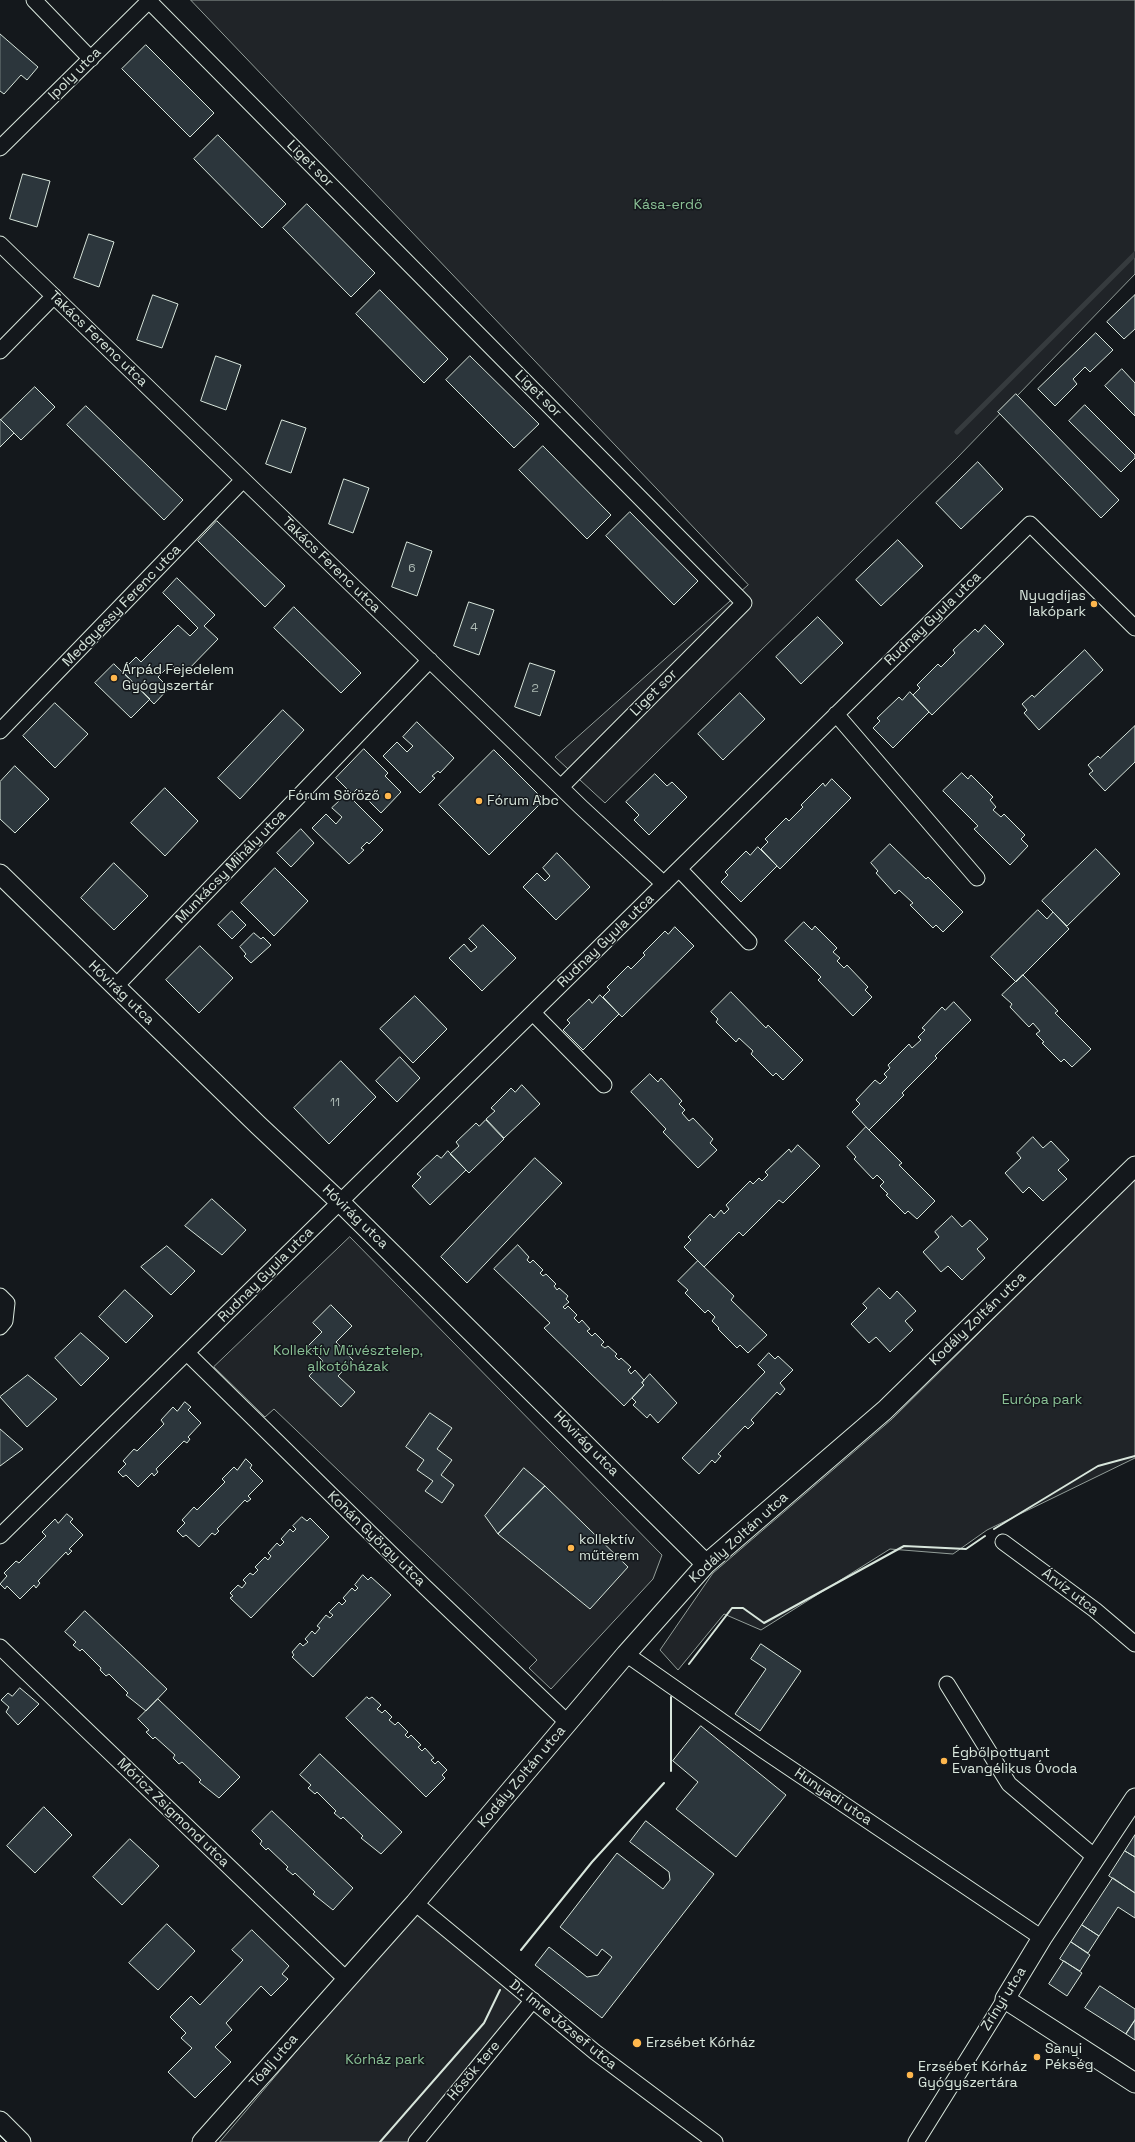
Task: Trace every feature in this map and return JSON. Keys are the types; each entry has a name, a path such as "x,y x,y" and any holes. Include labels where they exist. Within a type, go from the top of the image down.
{"street":[{"path":"34,0 91,59"},
{"name":"Ipoly utca","path":"0,148 150,1"},
{"name":"Liget sor","path":"150,1 744,603 561,788"},
{"name":"Takács Ferenc utca","path":"0,244 561,788 664,884"},
{"path":"0,351 54,296"},
{"name":"Medgyessy Ferenc utca","path":"0,731 243,480"},
{"name":"Rudnay Gyula utca","path":"0,1536 1030,524 1135,628"},
{"name":"Munkácsy Mihály utca","path":"116,987 430,660"},
{"path":"836,714 977,878"},
{"path":"679,869 749,942"},
{"name":"Hóvirág utca","path":"0,874 340,1202 706,1564"},
{"path":"533,1013 604,1085"},
{"name":"Kodály Zoltán utca","path":"346,1979 415,1903 626,1654 706,1564 885,1410 1135,1166"},
{"path":"0,1296 7,1303 6,1321 0,1327"},
{"name":"Kohán György utca","path":"187,1353 419,1582 568,1723"},
{"name":"Árvíz utca","path":"1003,1542 1095,1610 1135,1644"},
{"name":"Móricz Zsigmond utca","path":"0,1647 346,1979"},
{"name":"Hunyadi utca","path":"626,1654 763,1750 1042,1938"},
{"path":"947,1684 1009,1784 1096,1858"},
{"name":"Zrínyi utca","path":"916,2142 1042,1938 1135,1798"},
{"name":"Dr. Imre József utca","path":"415,1903 596,2052 715,2142"},
{"name":"Tóalj utca","path":"202,2142 346,1979"},
{"path":"1005,1999 1135,2083"},
{"name":"Hősök tere","path":"416,2142 533,2000"},
{"path":"0,2121 21,2142"}],"green space":[{"name":"Kása-erdő","path":"191,0 1135,0 1135,274 957,458 605,803 555,757 748,585"},
{"name":"Európa park","path":"1135,1179 1135,1458 987,1530 953,1554 890,1549 761,1630 724,1614 678,1670 660,1650 713,1573 892,1419"},
{"name":"Kollektív Művésztelep, alkotóházak","path":"350,1237 662,1555 653,1579 551,1689 529,1668 537,1660 274,1409 265,1417 214,1367"},
{"name":"Kórház park","path":"419,1907 530,1998 413,2142 220,2142"}],"building":[{"path":"0,34 38,67 27,80 21,75 4,94 0,91"},
{"path":"146,45 214,113 190,137 122,69"},
{"path":"218,135 286,204 262,228 194,159"},
{"path":"23,174 50,181 37,227 10,219"},
{"path":"307,204 375,273 351,297 283,228"},
{"path":"89,234 114,242 99,287 74,278"},
{"path":"380,290 448,359 424,383 356,314"},
{"path":"153,295 178,304 162,348 137,340"},
{"path":"1135,295 1135,329 1124,339 1107,322"},
{"path":"1096,333 1113,350 1090,372 1085,367 1073,379 1077,384 1055,406 1038,389"},
{"path":"216,356 241,365 226,410 201,401"},
{"path":"470,356 539,424 514,448 446,380"},
{"path":"1122,369 1135,383 1135,416 1105,386"},
{"path":"35,387 55,407 21,440 1,420"},
{"path":"1016,394 1119,500 1101,518 998,412"},
{"path":"1085,405 1135,455 1135,458 1121,472 1069,421"},
{"path":"86,406 183,500 164,520 67,425"},
{"path":"0,419 14,433 0,447"},
{"path":"282,420 306,428 291,473 266,464"},
{"path":"543,446 611,515 587,539 519,470"},
{"path":"978,462 1003,489 961,529 936,503"},
{"path":"344,479 369,488 353,533 329,524"},
{"path":"630,512 698,581 674,605 606,536"},
{"path":"217,521 285,586 265,607 198,541"},
{"path":"898,540 923,566 881,606 856,580"},
{"path":"407,542 432,551 417,596 392,587"},
{"path":"177,578 215,615 204,626 218,639 183,675 171,664 158,677 169,688 154,704 122,671 136,657 141,662 178,625 190,636 198,628 163,593"},
{"path":"469,602 494,610 479,655 454,646"},
{"path":"294,607 361,673 341,693 274,628"},
{"path":"818,617 843,643 801,684 776,657"},
{"path":"985,625 1004,644 932,715 913,695 920,688 917,685 938,664 941,667 955,653 953,650 975,629 978,632"},
{"path":"1085,650 1103,670 1039,730 1024,713 1027,710 1022,704 1032,695 1034,697"},
{"path":"530,663 555,671 540,716 515,707"},
{"path":"114,664 150,699 131,718 95,683"},
{"path":"910,692 929,712 893,748 873,728 880,721 877,718 899,697 902,700"},
{"path":"740,693 765,719 723,760 698,734"},
{"path":"55,703 88,734 55,768 23,736"},
{"path":"283,710 304,730 240,799 218,778"},
{"path":"417,722 454,758 440,773 438,771 432,776 435,778 420,793 383,756 397,742 407,752 413,746 403,737"},
{"path":"1135,726 1135,762 1105,791 1089,774 1093,771 1088,765 1098,756 1100,758"},
{"path":"364,749 388,773 385,776 401,792 381,813 357,789 352,794 336,778"},
{"path":"494,750 544,800 489,855 439,805"},
{"path":"15,766 49,799 15,833 0,819 0,782"},
{"path":"962,773 968,779 971,775 993,797 990,800 996,807 993,810 1001,817 1004,814 1025,835 1021,839 1028,846 1010,865 974,829 978,826 943,791"},
{"path":"655,774 667,786 672,782 687,797 649,835 634,820 639,815 626,802"},
{"path":"832,779 851,798 780,869 761,849 768,842 765,839 786,818 789,821 803,807 801,805 823,783 825,786"},
{"path":"165,788 198,821 165,856 131,823"},
{"path":"347,794 383,830 369,844 367,842 361,848 364,850 349,864 312,828 326,814 336,824 342,817 332,808"},
{"path":"301,829 314,843 291,867 277,853"},
{"path":"890,844 926,879 928,877 963,912 943,932 936,925 933,928 910,905 913,903 899,890 895,894 876,873 878,871 871,863"},
{"path":"758,847 777,866 741,902 721,882 728,875 725,872 746,851 750,855"},
{"path":"1096,849 1120,874 1067,926 1042,901"},
{"path":"557,853 590,887 556,920 523,887 537,873 545,881 550,876 543,868"},
{"path":"114,863 148,896 114,930 81,898"},
{"path":"275,868 308,901 274,936 241,903"},
{"path":"1038,910 1047,919 1053,912 1069,929 1016,982 991,957"},
{"path":"232,911 246,925 232,939 218,925"},
{"path":"804,922 812,930 815,926 837,948 833,952 840,958 837,961 844,968 847,965 868,987 865,990 872,997 853,1016 818,980 821,977 785,941"},
{"path":"483,925 516,958 482,991 449,958 464,944 471,952 477,947 469,939"},
{"path":"675,927 694,946 622,1017 603,997 610,990 607,987 628,966 631,969 645,955 643,953 665,931 668,934"},
{"path":"254,933 261,939 263,937 271,945 251,963 244,956 246,954 240,947"},
{"path":"200,946 233,978 199,1013 166,980"},
{"path":"1023,975 1058,1011 1055,1013 1091,1049 1072,1067 1064,1059 1061,1062 1042,1043 1044,1042 1036,1034 1040,1031 1033,1023 1029,1027 1010,1007 1012,1004 1002,995"},
{"path":"731,992 766,1028 768,1025 803,1060 783,1080 776,1073 773,1076 751,1054 753,1051 739,1038 736,1042 716,1022 718,1019 711,1012"},
{"path":"600,995 619,1014 583,1050 563,1030 570,1023 567,1020 589,999 592,1003"},
{"path":"415,996 447,1029 413,1063 380,1029"},
{"path":"954,1002 971,1020 935,1056 937,1058 902,1093 904,1095 869,1130 852,1112 860,1104 856,1100 875,1080 880,1084 887,1077 884,1074 890,1068 888,1065 909,1044 912,1048 921,1040 918,1037 925,1030 922,1028 942,1007 945,1010"},
{"path":"400,1057 420,1078 397,1102 376,1081"},
{"path":"341,1061 376,1097 329,1144 294,1108"},
{"path":"650,1074 658,1082 661,1078 682,1101 679,1104 685,1110 682,1113 689,1121 693,1118 713,1139 710,1143 717,1150 698,1168 663,1132 666,1129 631,1092"},
{"path":"522,1085 540,1104 504,1138 486,1119 495,1111 491,1108 511,1088 515,1092"},
{"path":"486,1120 504,1139 469,1173 450,1154 459,1146 456,1142 476,1123 479,1126"},
{"path":"866,1127 902,1163 899,1165 935,1201 917,1219 908,1211 905,1214 886,1195 888,1194 880,1186 884,1182 877,1175 873,1179 854,1159 856,1157 847,1147"},
{"path":"1033,1137 1043,1148 1051,1141 1069,1160 1058,1170 1067,1179 1043,1201 1029,1187 1023,1193 1005,1173 1021,1158 1017,1153"},
{"path":"798,1145 820,1166 783,1203 779,1200 743,1236 739,1232 704,1267 684,1247 691,1240 688,1237 710,1214 714,1218 721,1210 724,1214 729,1209 726,1205 750,1181 753,1184 759,1178 762,1181 768,1175 765,1172 789,1149 791,1152"},
{"path":"448,1151 466,1170 430,1205 412,1186 421,1177 417,1174 437,1155 441,1158"},
{"path":"535,1158 562,1183 467,1283 441,1257"},
{"path":"212,1199 246,1230 222,1255 185,1226"},
{"path":"952,1216 962,1227 970,1220 988,1239 977,1249 985,1258 962,1280 948,1266 941,1272 923,1252 939,1237 935,1232"},
{"path":"518,1245 529,1257 527,1260 530,1263 533,1260 543,1270 540,1273 543,1276 546,1274 556,1284 554,1286 557,1290 559,1288 568,1296 566,1299 569,1302 563,1307 565,1309 568,1306 577,1315 574,1318 579,1323 582,1320 590,1329 587,1331 592,1336 595,1333 604,1342 601,1345 605,1348 608,1346 617,1354 615,1356 619,1360 621,1358 631,1367 628,1370 631,1374 635,1370 644,1380 642,1383 644,1385 624,1406 544,1328 550,1323 494,1269"},
{"path":"167,1246 195,1271 171,1295 141,1267"},
{"path":"698,1261 734,1296 731,1300 767,1335 748,1353 740,1345 737,1348 718,1329 719,1328 712,1321 715,1317 708,1310 705,1313 685,1293 688,1290 678,1281"},
{"path":"879,1288 890,1299 897,1291 916,1311 905,1321 913,1330 890,1352 876,1337 869,1343 851,1324 867,1308 863,1304"},
{"path":"125,1290 153,1316 126,1343 99,1317"},
{"path":"331,1305 352,1326 336,1342 353,1360 338,1376 355,1392 341,1407 309,1376 323,1361 308,1346 322,1332 313,1323"},
{"path":"81,1333 109,1358 81,1386 55,1358"},
{"path":"769,1353 775,1359 778,1356 793,1370 780,1383 785,1389 780,1395 777,1392 751,1420 754,1423 748,1429 745,1426 718,1454 721,1456 715,1463 712,1460 699,1474 682,1458 765,1372 758,1365"},
{"path":"650,1374 677,1403 658,1423 650,1414 647,1418 633,1405 636,1402 632,1398 644,1385 642,1383"},
{"path":"28,1375 57,1399 27,1427 0,1397"},
{"path":"185,1402 191,1407 188,1410 201,1423 188,1437 190,1439 187,1443 184,1441 156,1469 158,1472 154,1476 152,1473 138,1487 126,1475 123,1477 118,1472 126,1464 123,1461 134,1449 137,1451 164,1424 161,1420 173,1407 177,1411"},
{"path":"430,1413 452,1428 437,1449 452,1460 441,1475 454,1485 442,1503 425,1491 433,1481 417,1470 424,1460 406,1447"},
{"path":"0,1429 23,1449 0,1466"},
{"path":"246,1459 252,1465 250,1468 263,1481 248,1496 251,1499 247,1502 245,1500 217,1529 219,1531 215,1535 212,1533 199,1547 186,1535 183,1537 177,1531 185,1523 182,1520 194,1507 197,1510 225,1482 222,1479 234,1467 237,1470"},
{"path":"524,1468 545,1486 498,1534 485,1516"},
{"path":"545,1486 628,1567 590,1609 498,1534"},
{"path":"67,1514 73,1519 70,1522 83,1535 69,1549 72,1551 68,1555 66,1552 38,1581 40,1583 36,1588 34,1585 20,1599 7,1586 5,1589 0,1584 7,1576 4,1573 16,1561 19,1563 46,1536 42,1532 55,1519 58,1523"},
{"path":"302,1517 307,1521 310,1518 329,1537 251,1618 230,1598 233,1596 230,1593 238,1585 242,1588 246,1583 243,1580 250,1573 253,1575 258,1570 255,1567 265,1557 268,1560 271,1556 268,1553 277,1543 280,1546 284,1542 281,1539 290,1529 293,1532 296,1529 293,1526"},
{"path":"363,1575 368,1580 371,1577 391,1595 313,1677 292,1657 294,1655 292,1652 300,1643 303,1646 308,1642 305,1639 312,1631 315,1634 320,1628 317,1626 326,1615 330,1618 333,1615 329,1612 339,1602 342,1605 346,1601 343,1598 352,1588 355,1591 358,1588 355,1585"},
{"path":"85,1611 167,1689 146,1711 126,1695 128,1693 109,1674 106,1676 100,1670 101,1668 82,1649 80,1651 73,1645 76,1642 65,1632"},
{"path":"761,1644 801,1671 760,1731 735,1714 766,1669 751,1659"},
{"path":"20,1688 39,1704 18,1725 6,1712 9,1707 1,1700 8,1693 12,1696"},
{"path":"367,1697 369,1699 372,1697 381,1705 377,1709 382,1713 385,1710 392,1717 389,1720 395,1725 398,1722 408,1732 405,1735 408,1738 411,1735 421,1745 418,1747 422,1751 425,1748 434,1758 431,1760 435,1764 438,1761 447,1770 442,1775 445,1778 426,1797 346,1718"},
{"path":"158,1699 240,1777 219,1798 199,1782 201,1780 182,1762 179,1764 173,1758 175,1755 155,1737 153,1739 146,1732 149,1730 138,1719"},
{"path":"701,1726 786,1795 736,1857 676,1809 698,1782 673,1761"},
{"path":"320,1754 402,1832 381,1854 361,1838 363,1836 343,1817 341,1819 334,1813 336,1811 317,1792 315,1794 308,1788 311,1785 300,1775"},
{"path":"44,1807 72,1835 35,1873 7,1846"},
{"path":"272,1811 353,1888 333,1910 313,1894 315,1892 295,1873 293,1875 286,1869 288,1867 268,1848 266,1850 260,1844 262,1841 252,1831"},
{"path":"646,1821 714,1874 602,2018 535,1965 549,1947 587,1977 598,1975 612,1957 602,1949 597,1956 560,1927 617,1853 663,1889 670,1880 669,1872 630,1842"},
{"path":"1135,1835 1135,1857 1125,1851"},
{"path":"130,1839 159,1866 122,1905 93,1877"},
{"path":"1125,1851 1135,1857 1135,1893 1109,1876"},
{"path":"1113,1878 1135,1893 1135,1918 1118,1907 1099,1936 1082,1925"},
{"path":"167,1924 195,1951 158,1990 129,1963"},
{"path":"1082,1925 1099,1936 1088,1953 1071,1942"},
{"path":"252,1930 289,1966 282,1974 288,1979 271,1996 261,1986 226,2023 232,2030 215,2047 231,2062 195,2098 168,2072 192,2048 181,2038 186,2033 170,2017 191,1996 200,2005 243,1960 232,1950"},
{"path":"1071,1942 1090,1955 1080,1971 1060,1959"},
{"path":"1064,1961 1082,1973 1067,1996 1049,1984"},
{"path":"1100,1986 1135,2009 1135,2020 1126,2034 1085,2008"},
{"path":"1135,2020 1135,2040 1126,2034"}],"waterway":[{"path":"957,432 1135,254"}],"tram line":[{"path":"0,2136 6,2142"}],"wall":[{"path":"994,1529 1098,1466 1135,1456"},
{"path":"689,1664 732,1608 743,1608 764,1623 904,1546 966,1549 985,1536"},
{"path":"671,1697 671,1771"},
{"path":"521,1950 592,1862 664,1783"},
{"path":"380,2142 484,2023 500,1990"}],"place":[{"name":"Nyugdíjas lakópark","path":"1094,604"},
{"name":"Árpád Fejedelem Gyógyszertár","path":"114,678"},
{"name":"Fórum Söröző","path":"388,796"},
{"name":"Fórum Abc","path":"479,801"},
{"name":"kollektív műterem","path":"571,1548"},
{"name":"Égbőlpottyant Evangélikus Óvoda","path":"944,1761"},
{"name":"Erzsébet Kórház","path":"637,2043"},
{"name":"Sanyi Pékség","path":"1037,2057"},
{"name":"Erzsébet Kórház Gyógyszertára","path":"910,2075"}]}
